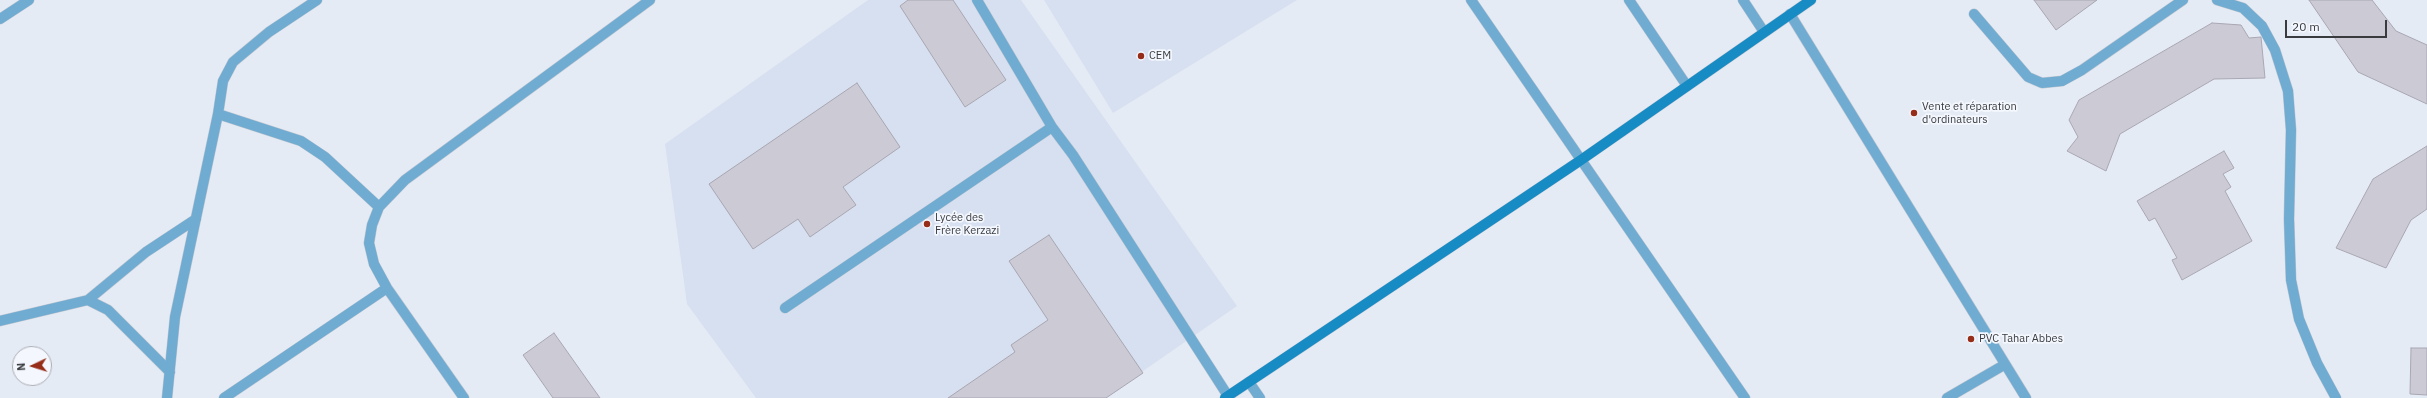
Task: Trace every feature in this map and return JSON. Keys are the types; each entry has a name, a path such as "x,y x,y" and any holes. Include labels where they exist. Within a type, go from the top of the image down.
{"main road":[{"path":"1226,397 1581,160 1811,0"}],"street":[{"path":"0,19 29,0"},
{"path":"166,398 175,317 218,114 223,81 233,62 269,32 317,0"},
{"path":"464,398 387,288 374,264 369,243 372,225 379,206 405,180 650,0"},
{"path":"977,0 1052,127 1073,155 1226,397"},
{"path":"1470,0 1745,398"},
{"path":"1629,0 1687,86"},
{"path":"1743,0 1764,32"},
{"path":"1974,14 2028,77 2042,83 2062,81 2082,70 2183,0"},
{"path":"2217,0 2243,8 2262,26 2275,50 2288,91 2291,130 2289,220 2291,280 2299,318 2317,363 2336,398"},
{"path":"1790,14 2004,365 2026,398"},
{"path":"218,114 301,141 325,157 379,206"},
{"path":"785,308 1052,127"},
{"path":"0,321 88,300 146,252 196,219"},
{"path":"224,398 387,288"},
{"path":"88,300 108,310 170,372"},
{"path":"1947,398 2004,365"},
{"path":"1249,382 1260,398"}],"shaded area":[{"name":"Lycée des Frère Kerzazi","path":"868,0 1021,0 1237,306 1104,398 756,398 687,304 665,144"},
{"name":"CEM","path":"1044,0 1297,0 1113,113"}],"building":[{"path":"908,0 953,0 1006,80 965,107 900,6"},
{"path":"2034,0 2097,0 2056,30"},
{"path":"2309,0 2372,0 2396,31 2427,45 2427,104 2358,72"},
{"path":"2212,23 2241,25 2249,38 2261,37 2265,78 2214,79 2120,134 2106,171 2067,151 2078,137 2069,120 2079,100"},
{"path":"857,83 900,147 843,187 856,205 810,237 798,219 753,249 709,184"},
{"path":"2427,146 2427,209 2411,220 2386,268 2336,248 2373,179"},
{"path":"2224,151 2234,168 2223,174 2231,187 2225,191 2252,241 2182,280 2172,260 2177,258 2155,218 2149,221 2137,201"},
{"path":"1049,235 1143,373 1106,398 948,398 1015,352 1011,345 1048,320 1009,261"},
{"path":"554,333 600,398 553,398 523,355"},
{"path":"2411,348 2427,348 2427,395 2410,394"}],"place":[{"name":"CEM","path":"1141,56"},
{"name":"Vente et réparation d'ordinateurs","path":"1914,113"},
{"name":"Lycée des Frère Kerzazi","path":"927,224"},
{"name":"PVC Tahar Abbes","path":"1971,339"}]}
